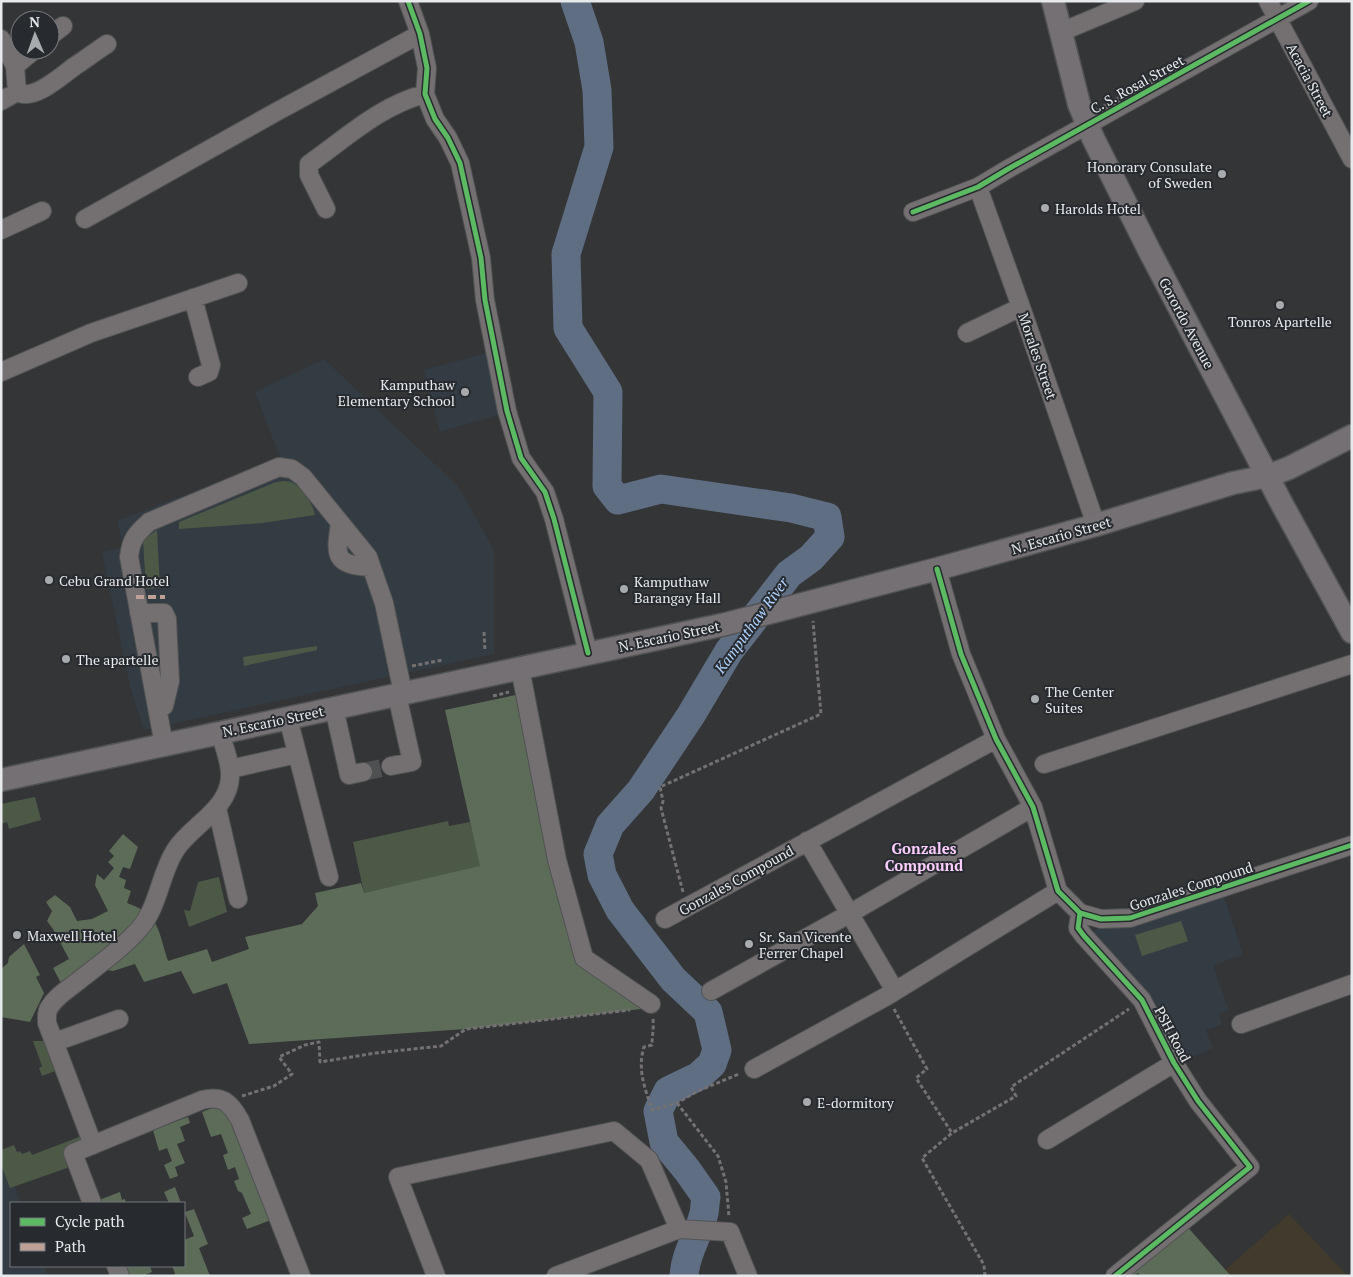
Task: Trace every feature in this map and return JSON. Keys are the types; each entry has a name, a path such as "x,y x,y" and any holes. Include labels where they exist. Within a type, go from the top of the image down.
{"main road":[{"name":"Gorordo Avenue","path":"1053,1 1079,104 1087,124 1149,250 1283,506 1352,632"},
{"name":"N. Escario Street","path":"1,780 726,624 937,569 1096,525 1233,483 1268,476 1289,468 1352,436"}],"street":[{"path":"408,1 420,34 427,68 425,94 435,119 448,138 460,163 481,258 489,320 507,411 521,458 545,492 554,519 588,653"},
{"path":"1061,32 1135,1"},
{"name":"Acacia Street","path":"1268,1 1352,159"},
{"name":"C. S. Rosal Street","path":"913,212 978,187 1308,1"},
{"path":"85,218 420,34"},
{"path":"1,39 15,66 17,92"},
{"path":"1,100 17,92 27,94 44,88 107,44"},
{"path":"15,66 22,60"},
{"path":"326,209 309,176 309,164 387,108 407,98 425,94"},
{"name":"Morales Street","path":"978,187 1022,307 1096,525"},
{"path":"1,230 42,211"},
{"path":"1,372 91,333 238,282"},
{"path":"193,298 211,365 209,372 198,378"},
{"path":"967,333 1022,307"},
{"path":"164,745 129,557 130,543 136,533 149,522 278,467 286,467 302,477 368,557 384,603 412,762 391,766"},
{"path":"937,569 961,654 996,739 1032,807 1058,891 1080,913"},
{"path":"139,613 164,613 167,619 170,681 164,706"},
{"path":"1044,764 1352,664"},
{"path":"520,668 557,860 584,958 651,1004"},
{"path":"334,708 349,775 363,772"},
{"path":"288,718 329,877"},
{"path":"93,1145 46,1016 52,1004 124,945 141,927 178,846 217,808 226,793 230,778 230,769 220,733"},
{"name":"Gonzales Compound","path":"665,919 996,739"},
{"path":"230,769 297,754"},
{"path":"711,991 849,914 1032,807"},
{"path":"217,808 238,900"},
{"name":"Gonzales Compound","path":"807,842 849,914 891,994"},
{"name":"Gonzales Compound","path":"1080,913 1101,918 1130,918 1352,845"},
{"path":"754,1068 891,994 1058,891"},
{"name":"PSH Road","path":"1080,913 1078,928 1142,1000 1174,1063 1198,1101 1250,1167 1115,1276"},
{"path":"1240,1024 1352,984"},
{"path":"55,1042 119,1019"},
{"path":"1047,1140 1174,1063"},
{"path":"92,1202 73,1153 202,1100 212,1098 225,1102 232,1107 240,1120 302,1276"},
{"path":"436,1276 398,1177 614,1131 649,1160 682,1229"},
{"path":"561,1275 682,1229 721,1232 748,1276"}],"path":[{"path":"686,907 662,808 663,801 660,787 821,714 807,603"},
{"path":"484,632 485,651"},
{"path":"397,670 443,660"},
{"path":"891,994 927,1069 916,1078 952,1133"},
{"path":"985,1276 984,1265 922,1158 952,1133 1016,1096 1011,1087 1142,1000"},
{"path":"225,1102 274,1086 292,1074 279,1057 304,1045 318,1042 320,1062 369,1054 441,1046 466,1029 640,1008 651,1004 654,1026 652,1045 644,1047 640,1059 643,1082 652,1110 677,1103 754,1068"},
{"path":"677,1103 718,1156 726,1182 721,1232"}],"shaded area":[{"name":"Kamputhaw Elementary School","path":"490,352 505,413 440,432 424,370"},
{"path":"324,359 458,486 494,550 494,654 144,730 130,687 102,552 123,547 117,521 280,458 255,392"},
{"path":"1224,897 1243,954 1213,966 1229,1010 1219,1014 1222,1024 1206,1030 1213,1048 1179,1063 1088,937 1105,921 1132,924"},
{"path":"1,1150 21,1202 10,1202 10,1267 44,1267 48,1276 1,1276"},
{"path":"1289,1214 1348,1276 1218,1276"}],"green space":[{"path":"282,481 291,482 303,491 315,515 262,523 179,529 179,522"},
{"path":"157,530 160,588 146,589 143,540"},
{"path":"317,646 317,650 244,666 243,657"},
{"path":"525,693 585,965 633,993 641,1009 466,1029 249,1044 227,983 193,994 181,971 144,982 135,964 113,971 82,966 61,983 53,968 69,959 47,921 52,911 46,902 55,895 70,907 77,921 92,919 108,911 95,885 97,874 104,880 114,868 108,862 114,856 109,851 123,834 138,847 130,869 123,867 119,877 126,880 124,888 131,891 127,903 138,907 152,918 159,932 168,961 207,949 212,962 249,949 245,937 302,924 318,906 315,893 361,883 364,893 480,866 445,710"},
{"path":"35,797 41,820 9,829 7,822 1,824 1,804"},
{"path":"448,821 449,826 470,822 481,867 364,893 353,842"},
{"path":"219,877 227,912 189,927 184,910 190,911 198,882"},
{"path":"1181,921 1188,941 1142,956 1135,935"},
{"path":"24,944 40,975 36,977 44,993 30,1022 1,1017 1,969 8,963 9,957"},
{"path":"33,1041 46,1041 58,1070 42,1076 39,1068 42,1066"},
{"path":"215,1107 230,1114 271,1220 247,1229 242,1218 251,1214 242,1193 238,1191 234,1181 239,1179 235,1167 228,1170 223,1155 228,1153 221,1134 211,1137 202,1112"},
{"path":"188,1117 190,1123 180,1127 185,1141 177,1144 185,1163 175,1167 178,1176 170,1179 164,1165 172,1161 167,1148 159,1151 153,1130"},
{"path":"87,1134 69,1157 67,1168 10,1188 1,1164 1,1150 14,1145 17,1152 20,1151 22,1154 30,1151 32,1155"},
{"path":"175,1187 181,1202 169,1202 164,1192"},
{"path":"120,1192 122,1200 125,1199 126,1202 100,1202 99,1200"},
{"path":"194,1209 208,1244 199,1248 210,1276 174,1276 175,1273 172,1267 185,1267 185,1240 194,1236 185,1212"},
{"path":"1177,1215 1230,1275 1141,1276 1138,1273 1133,1276 1111,1276"},
{"path":"124,1267 150,1267 152,1272 143,1276 128,1276"}],"waterway":[{"name":"Kamputhaw River","path":"575,1 589,42 597,90 599,147 566,254 568,328 608,392 607,486 618,500 661,489 791,508 827,517 830,537 811,558 789,574 729,651 691,715 641,790 610,825 598,854 602,875 620,910 673,979 708,1012 717,1050 712,1064 699,1076 668,1091 658,1111 664,1142 706,1197 704,1213 689,1252 684,1276"}],"tunnel":[{"path":"363,772 391,766"}],"marked path":[{"path":"136,597 165,597"}],"cycle path":[{"path":"408,1 420,34 427,68 425,94 435,119 448,138 460,163 481,258 485,300 507,411 521,458 545,492 554,519 588,653"},
{"path":"913,212 978,187 1309,1"},
{"path":"937,569 961,654 996,739 1033,807 1058,891 1080,913 1101,919 1130,918 1352,845"},
{"path":"1080,913 1078,928 1142,1000 1174,1063 1198,1101 1250,1167 1115,1276"}],"place":[{"name":"Honorary Consulate of Sweden","path":"1222,174"},
{"name":"Harolds Hotel","path":"1045,208"},
{"name":"Tonros Apartelle","path":"1280,305"},
{"name":"Kamputhaw Elementary School","path":"465,392"},
{"name":"Cebu Grand Hotel","path":"49,580"},
{"name":"Kamputhaw Barangay Hall","path":"624,589"},
{"name":"The apartelle","path":"66,659"},
{"name":"The Center Suites","path":"1035,699"},
{"name":"Maxwell Hotel","path":"17,935"},
{"name":"Sr. San Vicente Ferrer Chapel","path":"749,944"},
{"name":"E-dormitory","path":"807,1102"}],"district":[{"name":"Gonzales Compound","path":"924,856"}]}
